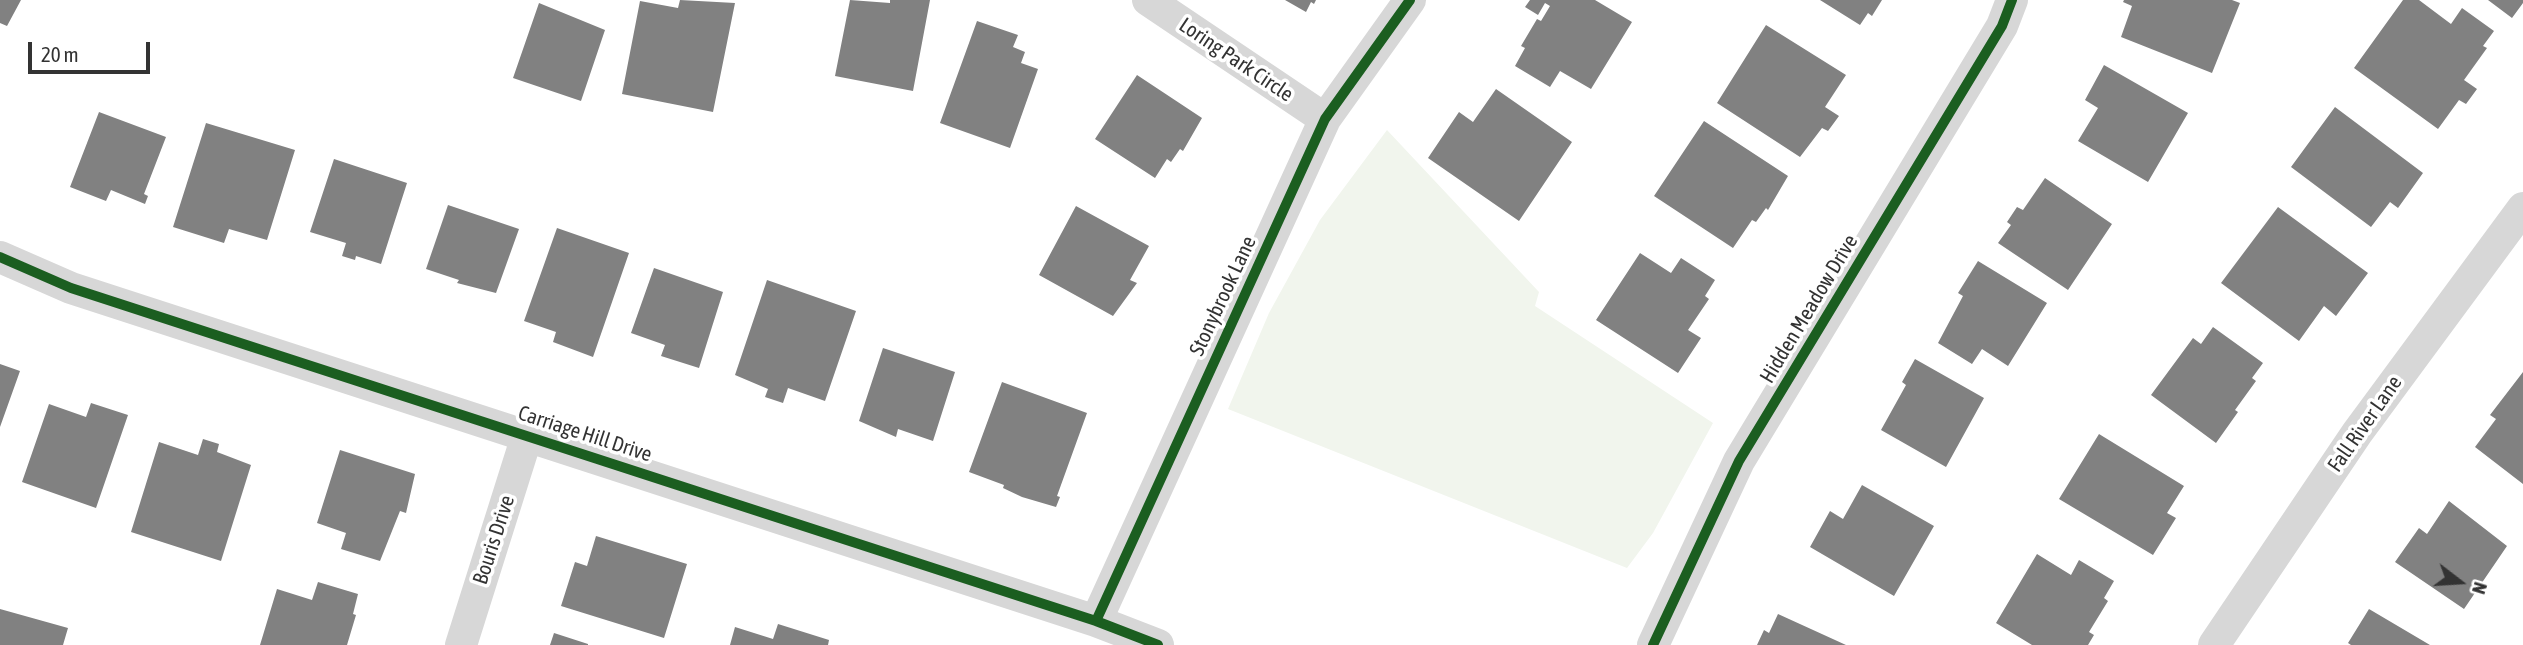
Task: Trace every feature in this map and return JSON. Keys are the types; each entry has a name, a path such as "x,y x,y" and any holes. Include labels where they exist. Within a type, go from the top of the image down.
{"street":[{"name":"Loring Park Circle","path":"1147,0 1325,119"},
{"name":"Stonybrook Lane","path":"1096,621 1325,119 1410,0"},
{"name":"Hidden Meadow Drive","path":"1653,645 1739,461 2002,26 2012,0"},
{"name":"Fall River Lane","path":"2214,645 2357,433 2523,208"},
{"name":"Carriage Hill Drive","path":"0,257 71,288 1096,621 1158,645"},
{"name":"Bouris Drive","path":"461,645 527,436"}],"shaded area":[{"path":"1387,130 1539,292 1535,306 1713,423 1653,533 1627,568 1228,409 1269,313 1320,220"}],"building":[{"path":"0,0 21,0 7,26 0,23"},
{"path":"680,0 735,3 713,112 622,94 640,1 678,8"},
{"path":"850,0 890,3 890,0 930,0 913,91 835,76"},
{"path":"1285,0 1316,0 1314,4 1311,2 1306,12"},
{"path":"1530,0 1595,0 1632,22 1591,89 1560,71 1550,87 1515,66 1525,48 1521,46 1537,19 1541,21 1550,6 1545,3 1538,15 1525,7"},
{"path":"1820,0 1882,0 1872,16 1868,13 1860,25"},
{"path":"2232,0 2240,3 2212,73 2121,37 2132,6 2123,2"},
{"path":"2403,0 2419,0 2451,24 2462,8 2494,31 2483,46 2487,48 2464,80 2477,89 2466,104 2459,100 2438,129 2354,68"},
{"path":"2488,0 2523,0 2523,3 2512,18"},
{"path":"539,3 605,30 581,101 513,78"},
{"path":"977,21 1018,35 1013,47 1025,52 1021,63 1038,69 1010,148 940,123"},
{"path":"1766,25 1846,75 1825,107 1839,116 1828,131 1822,128 1800,157 1717,103"},
{"path":"2104,65 2188,113 2148,182 2078,141 2098,108 2085,100"},
{"path":"1137,75 1202,118 1183,151 1180,149 1171,162 1167,159 1155,178 1095,139"},
{"path":"1496,89 1572,142 1519,221 1428,158 1459,112 1473,122"},
{"path":"2335,107 2423,173 2398,208 2390,202 2371,227 2291,167"},
{"path":"99,112 166,137 144,194 148,196 145,204 111,190 106,201 70,187"},
{"path":"1704,121 1788,176 1768,210 1766,208 1756,222 1752,220 1733,248 1654,196"},
{"path":"206,123 295,150 267,240 229,229 224,243 173,227"},
{"path":"334,159 407,183 381,264 356,256 355,260 342,256 346,243 310,232"},
{"path":"2045,178 2112,224 2068,290 1998,243 2011,225 2007,222 2017,207 2023,210"},
{"path":"448,205 519,229 496,293 457,283 459,280 426,269"},
{"path":"1076,206 1149,246 1130,280 1137,283 1113,316 1039,275"},
{"path":"2278,207 2368,273 2336,316 2324,306 2299,341 2221,283"},
{"path":"557,228 629,253 593,357 553,342 556,332 524,321"},
{"path":"1640,253 1671,273 1681,258 1715,280 1705,296 1709,299 1688,330 1701,338 1678,373 1596,320"},
{"path":"1978,261 2047,303 2008,366 1982,349 1972,364 1938,343 1963,296 1958,293"},
{"path":"654,268 723,292 699,368 661,356 665,345 631,333"},
{"path":"767,280 856,311 825,401 788,388 783,403 765,397 768,389 735,375"},
{"path":"2213,327 2263,363 2252,378 2256,381 2235,410 2238,412 2216,443 2151,395 2193,338 2201,344"},
{"path":"883,348 955,372 933,441 898,429 896,437 859,421"},
{"path":"1915,359 1984,398 1946,467 1881,430 1906,385 1902,382"},
{"path":"0,364 20,371 0,427"},
{"path":"2523,372 2523,484 2475,447 2496,419 2490,415"},
{"path":"1002,382 1087,413 1057,496 1060,497 1056,507 1022,497 1003,488 1004,485 969,472"},
{"path":"91,403 128,415 96,508 22,482 49,404 86,417"},
{"path":"2099,434 2184,486 2167,513 2176,518 2153,555 2059,499"},
{"path":"203,439 219,444 217,452 251,465 221,561 131,532 159,442 198,455"},
{"path":"340,450 415,474 406,513 400,511 380,561 341,549 346,533 317,523"},
{"path":"1862,485 1934,526 1894,596 1810,547 1830,511 1843,519"},
{"path":"2449,501 2507,546 2464,609 2395,562 2419,528 2427,534"},
{"path":"596,536 687,564 664,638 561,606 575,562 587,566"},
{"path":"2037,554 2071,575 2079,560 2114,581 2104,598 2108,601 2089,632 2094,635 2088,645 2032,645 1996,623"},
{"path":"318,582 358,594 353,614 356,615 347,645 260,645 277,589 312,600"},
{"path":"0,609 68,628 63,645 0,645"},
{"path":"2369,609 2430,645 2351,645 2348,643"},
{"path":"1778,614 1846,645 1757,645 1764,630 1769,633"},
{"path":"778,624 829,640 828,645 730,645 735,627 773,639"},
{"path":"554,633 588,644 588,645 550,645"}],"cycle path":[{"path":"1096,621 1325,119 1410,0"},
{"path":"1653,645 1739,461 2002,26 2012,0"},
{"path":"0,257 71,288 1096,621 1158,645"}]}
